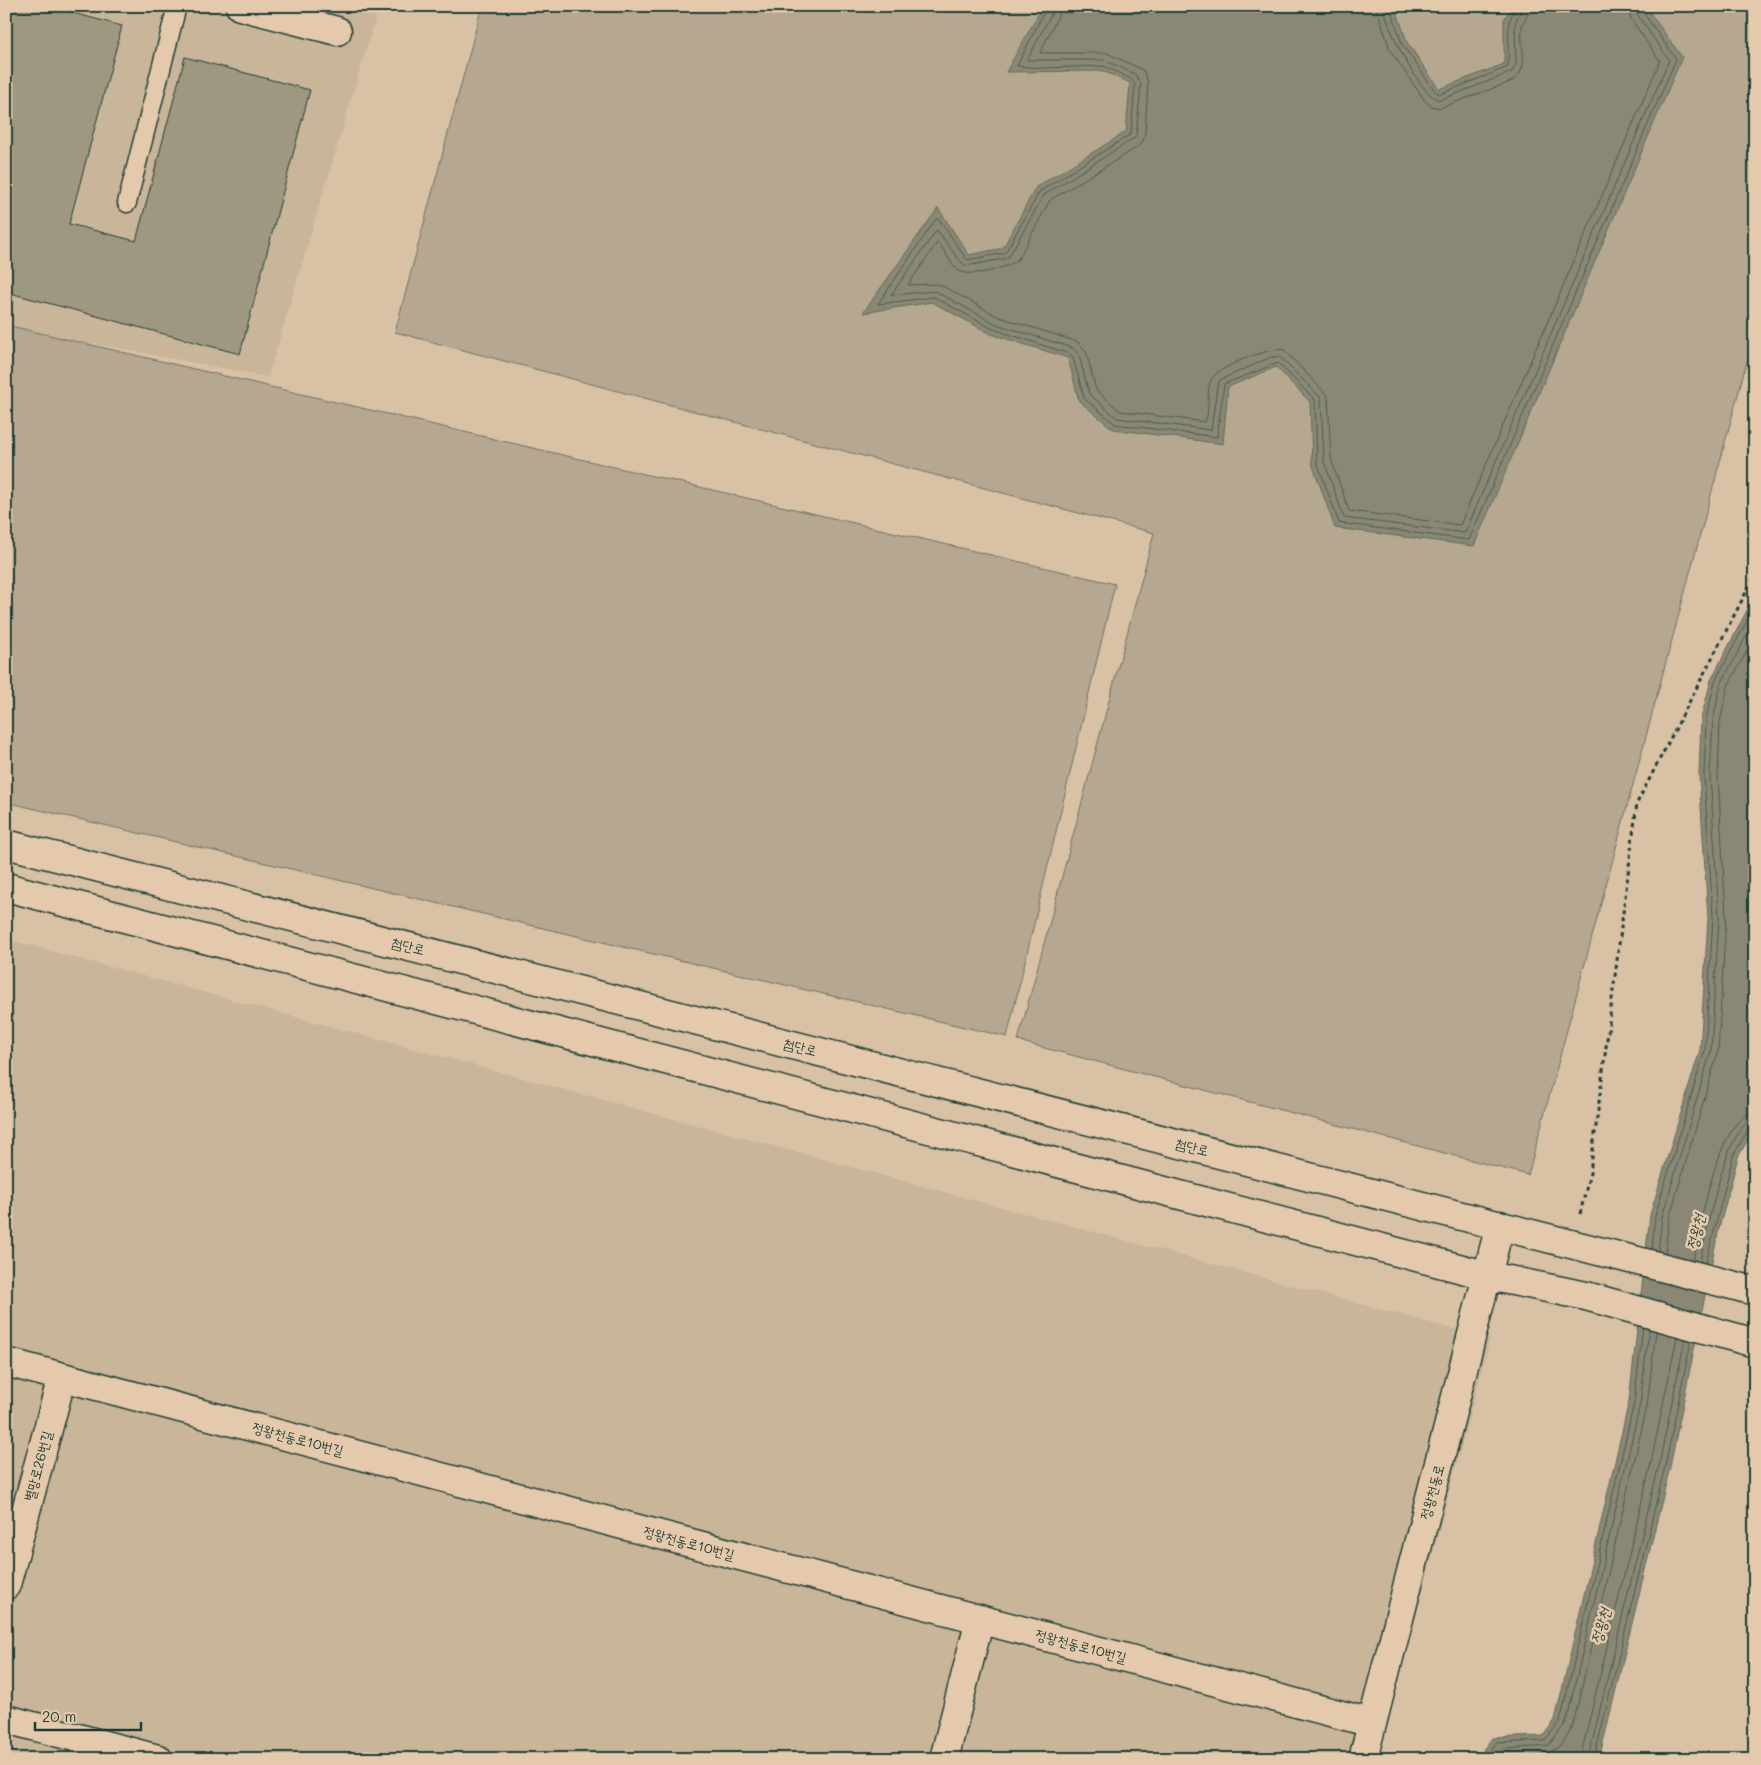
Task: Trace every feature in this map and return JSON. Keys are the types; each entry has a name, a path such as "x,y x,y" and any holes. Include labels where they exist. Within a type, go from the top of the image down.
{"main road":[{"path":"240,6 337,31"},
{"name":"첨단로","path":"6,844 1755,1291"},
{"path":"6,887 1489,1276 1586,1296 1755,1343"},
{"name":"정왕천동로","path":"1363,1759 1489,1276 1500,1225"},
{"name":"정왕천동로10번길","path":"6,1362 1372,1723"},
{"name":"별망로26번길","path":"6,1585 62,1377"},
{"path":"944,1759 980,1620"},
{"path":"6,1719 158,1759"}],"lane":[{"path":"127,202 177,6"}],"path":[{"path":"1583,1247 1590,1173 1637,803 1755,575"}],"shaded area":[{"path":"6,6 379,6 268,377 6,327"},
{"path":"482,6 1755,6 1755,331 1528,1175 1018,1041 1154,533 395,332"},
{"path":"6,325 1115,584 1007,1037 6,802"},
{"path":"6,939 1490,1339 1378,1759 6,1759"}],"water":[{"path":"1043,6 1395,6 1407,42 1439,89 1504,64 1504,19 1513,6 1645,6 1682,57 1474,546 1335,528 1312,463 1310,402 1276,367 1228,387 1223,444 1113,429 1079,401 1068,358 991,334 932,302 863,313 938,208 969,255 1003,248 1036,187 1126,132 1130,83 1103,71 1006,72"},
{"name":"정왕천","path":"1755,595 1755,1127 1738,1157 1718,1232 1670,1467 1599,1759 1494,1759 1483,1750 1492,1738 1543,1736 1555,1720 1629,1401 1650,1215 1700,1050 1708,918 1699,775 1701,719 1711,680"}],"building":[{"path":"14,6 47,6 122,26 69,224 136,241 185,57 310,90 240,354 6,292 6,36"}]}
